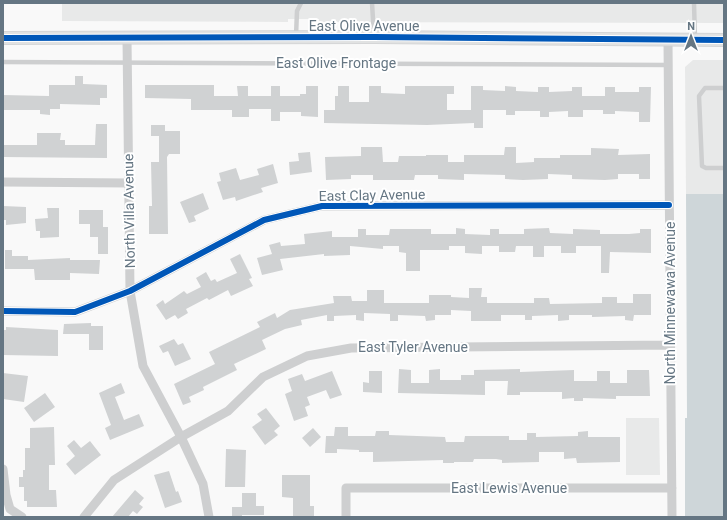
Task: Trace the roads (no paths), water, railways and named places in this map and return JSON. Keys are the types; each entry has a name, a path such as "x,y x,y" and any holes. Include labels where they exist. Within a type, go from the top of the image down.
{"main road":[{"name":"East Olive Avenue","path":"3,38 127,39 374,37 668,41 724,40"}],"street":[{"name":"North Villa Avenue","path":"127,39 130,291 143,366 181,437 203,484 209,517"},
{"name":"North Minnewawa Avenue","path":"668,41 672,517"},
{"path":"3,182 129,183"},
{"name":"East Clay Avenue","path":"3,311 75,312 130,291 264,220 322,206 669,205"},
{"name":"East Tyler Avenue","path":"181,437 228,411 263,378 314,354 351,348 670,345"},
{"path":"84,517 114,480 181,437"},
{"path":"3,469 6,496 10,509 22,517"},
{"name":"East Lewis Avenue","path":"346,517 346,488 672,488"}],"lane":[{"path":"296,37 297,10 301,3"},
{"path":"372,3 374,37"},
{"path":"694,3 695,41"},
{"name":"East Olive Frontage","path":"3,62 668,65"},
{"path":"724,88 705,88 699,96 702,166 706,168 724,168"}]}
